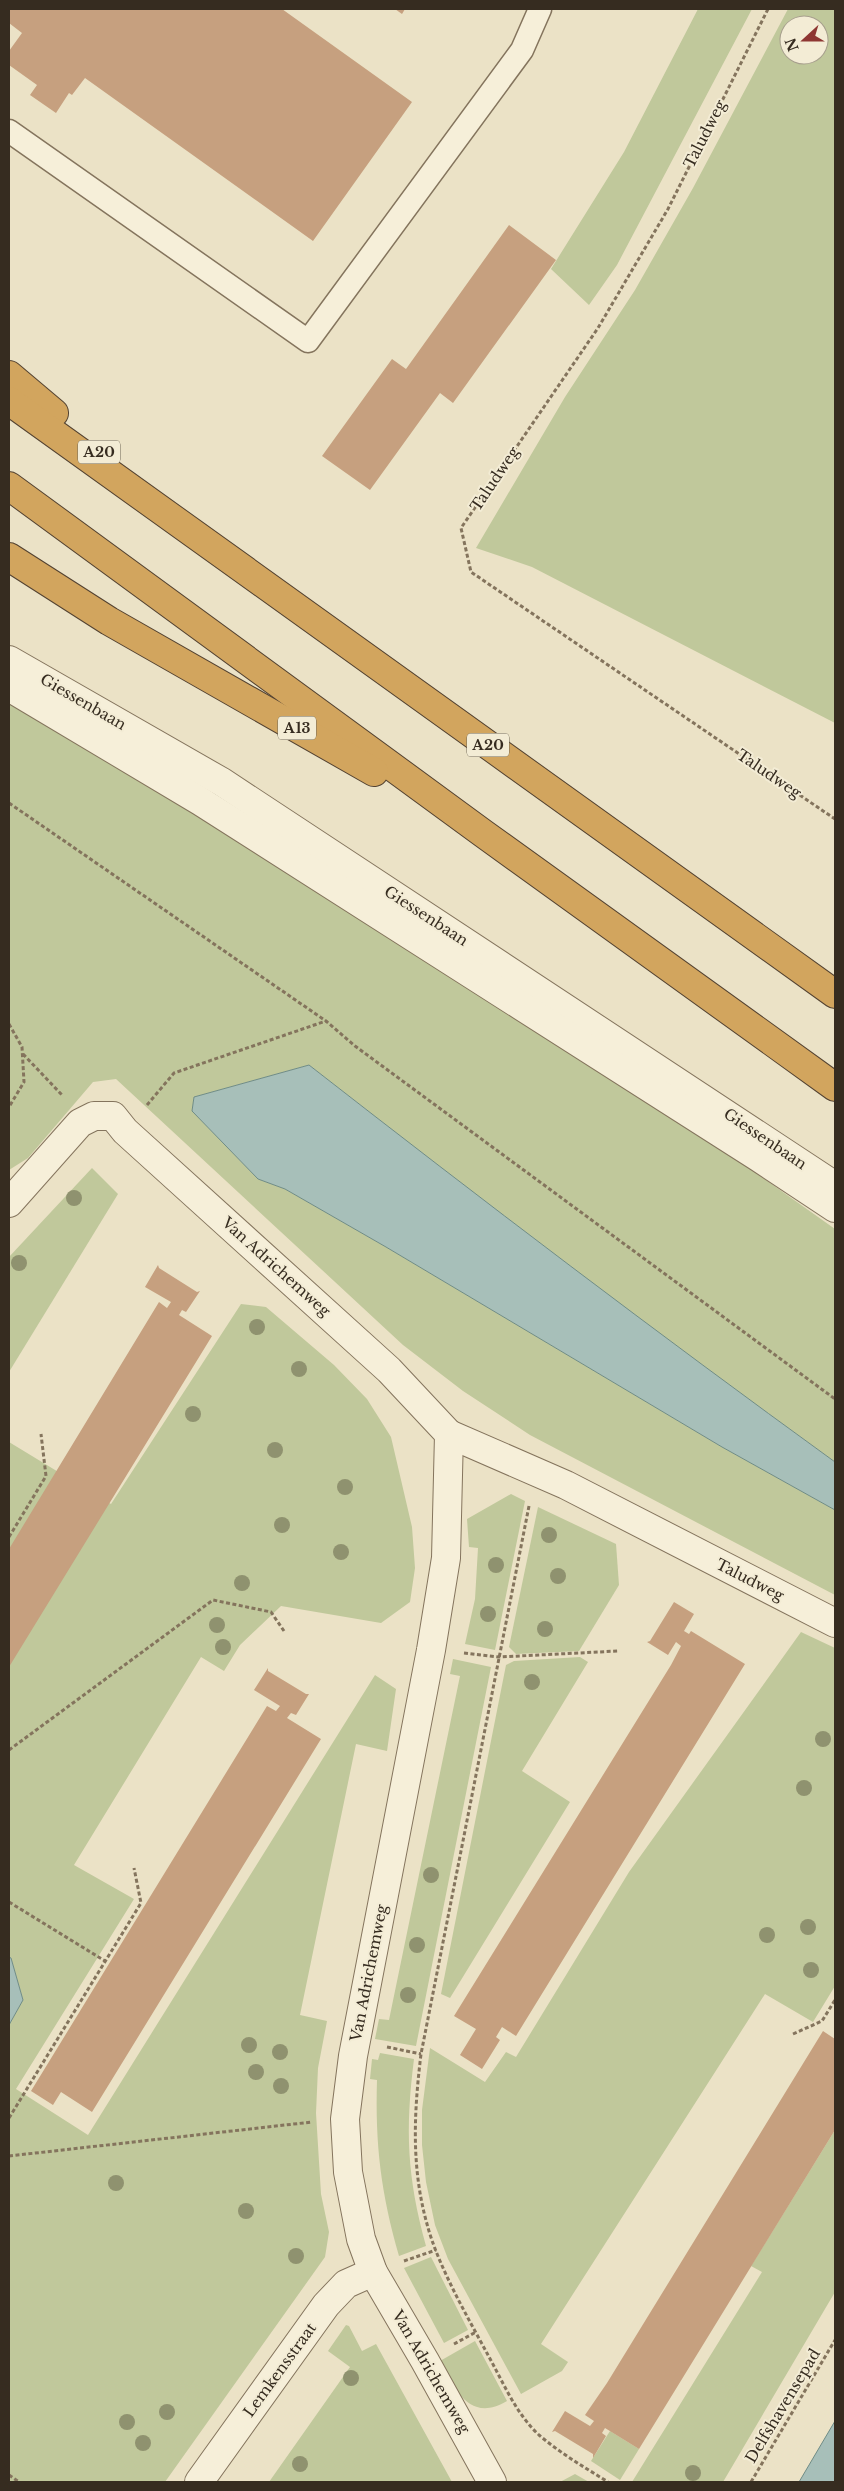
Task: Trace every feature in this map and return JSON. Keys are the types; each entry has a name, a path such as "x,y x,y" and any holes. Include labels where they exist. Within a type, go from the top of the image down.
{"highway":[{"name":"A20","path":"9,375 190,530"},
{"name":"A20","path":"9,401 835,994"},
{"path":"9,486 484,834 835,1087"},
{"name":"A13","path":"9,558 109,621 484,834"}],"street":[{"name":"Giessenbaan","path":"9,660 222,782 835,1186"},
{"name":"Giessenbaan","path":"9,687 200,801 835,1208"},
{"name":"Van Adrichemweg","path":"92,1117 112,1116 125,1131 389,1370 449,1434 536,1471 665,1538"},
{"path":"10,1201 80,1123 92,1117"},
{"name":"Van Adrichemweg","path":"449,1434 446,1558 431,1650 353,2056 345,2119 348,2172 362,2239 373,2272 425,2360 492,2482"},
{"name":"Taludweg","path":"665,1538 835,1623"},
{"name":"Lemkensstraat","path":"199,2482 326,2305 346,2284 373,2272"}],"lane":[{"path":"9,131 308,341 522,50 540,9"}],"path":[{"name":"Taludweg","path":"768,9 668,209 598,328 461,528 471,572 835,819"},
{"path":"9,803 326,1021 355,1046 835,1399"},
{"path":"125,1131 174,1073 326,1021"},
{"path":"9,1024 22,1047 24,1082 9,1107"},
{"path":"23,1054 59,1093 92,1117"},
{"path":"9,1537 46,1476 41,1434"},
{"path":"536,1471 421,2054 414,2112 420,2190 427,2226 436,2250 476,2332 520,2412 538,2434 563,2454 608,2482"},
{"path":"9,1750 213,1600 271,1612 284,1632"},
{"path":"431,1650 499,1657 618,1651"},
{"path":"9,2118 141,1903 134,1868"},
{"path":"9,1902 105,1961"},
{"path":"793,2034 822,2022 835,2000"},
{"path":"9,2156 345,2119"},
{"name":"Delfshavensepad","path":"751,2482 835,2340"},
{"path":"9,2475 19,2482"}],"green space":[{"path":"698,9 752,9 617,265 589,305 551,269 624,152"},
{"path":"788,9 835,9 835,723 532,567 476,548 565,397 635,290 693,188 779,26 779,65 829,65 829,15 785,15"},
{"path":"9,691 722,1149 835,1229 835,1462 570,1266 309,1065 194,1097 192,1111 258,1179 285,1189 722,1447 835,1510 835,1595 530,1435 463,1391 403,1345 116,1079 93,1082 28,1158 9,1170"},
{"path":"92,1168 118,1194 9,1372 9,1257"},
{"path":"241,1304 266,1307 334,1365 367,1399 391,1437 412,1527 415,1568 410,1602 381,1623 281,1606 240,1645 224,1671 201,1657 74,1865 134,1899 16,2089 88,2135 375,1675 396,1689 387,1751 356,1744 300,2015 327,2021 318,2068 316,2113 321,2194 329,2232 325,2257 165,2482 9,2482 9,2025 23,2000 11,1958 9,1957 9,1442 111,1504"},
{"path":"511,1494 525,1501 495,1650 465,1644 475,1599 478,1548 469,1547 467,1519"},
{"path":"538,1507 616,1544 619,1585 579,1651 516,1654 509,1647"},
{"path":"801,1632 835,1648 835,1986 813,2022 765,1994 541,2344 568,2362 562,2371 521,2394 448,2259 435,2225 426,2182 422,2145 422,2110 430,2048 485,2082 506,2052 516,2057 629,1872"},
{"path":"580,1657 588,1662 522,1771 570,1802 450,1998 441,1994 506,1665 514,1661"},
{"path":"453,1659 491,1667 416,2046 375,2039 379,2019 389,2020 460,1676 450,1674"},
{"path":"380,2053 414,2059 409,2108 411,2175 426,2246 399,2256 388,2211 378,2148 377,2080 370,2079 372,2059 378,2060"},
{"path":"835,2130 835,2292 723,2482 632,2482 762,2272 751,2266"},
{"path":"431,2257 468,2330 444,2343 404,2268"},
{"path":"346,2325 349,2326 362,2351 376,2344 452,2482 269,2482 350,2367 328,2351"},
{"path":"475,2341 507,2401 494,2407 483,2408 473,2406 465,2400 452,2383 440,2361"},
{"path":"610,2431 639,2449 620,2480 591,2461"},
{"path":"575,2474 589,2482 560,2482"}],"water":[{"path":"309,1065 570,1266 835,1462 835,1510 722,1447 285,1189 258,1179 192,1111 194,1097"},
{"path":"9,1957 11,1958 23,2000 9,2025"},
{"path":"835,2421 835,2482 799,2482"}],"building":[{"path":"9,9 282,9 412,102 313,241 85,78 72,95 69,93 56,113 30,95 37,85 9,65 9,51 22,33 9,23"},
{"path":"395,9 405,9 402,14"},
{"path":"509,225 556,260 453,403 440,393 370,490 322,456 392,359 406,369"},
{"path":"158,1265 159,1268 197,1292 200,1291 186,1312 182,1310 179,1315 212,1336 9,1667 9,1549 159,1302 167,1308 171,1302 145,1287"},
{"path":"674,1602 694,1614 684,1631 689,1634 691,1631 745,1664 516,2036 502,2027 496,2037 500,2040 482,2069 460,2055 476,2029 454,2016 671,1665 681,1646 676,1642 668,1655 647,1642 650,1641"},
{"path":"268,1668 268,1671 309,1694 296,1715 291,1713 287,1718 321,1739 92,2112 61,2092 53,2105 31,2091 267,1706 276,1711 280,1706 254,1690"},
{"path":"823,2031 835,2039 835,2130 639,2449 605,2428 602,2433 606,2436 593,2458 593,2454 555,2431 552,2432 565,2411 590,2426 594,2421 585,2415 607,2383"}]}
